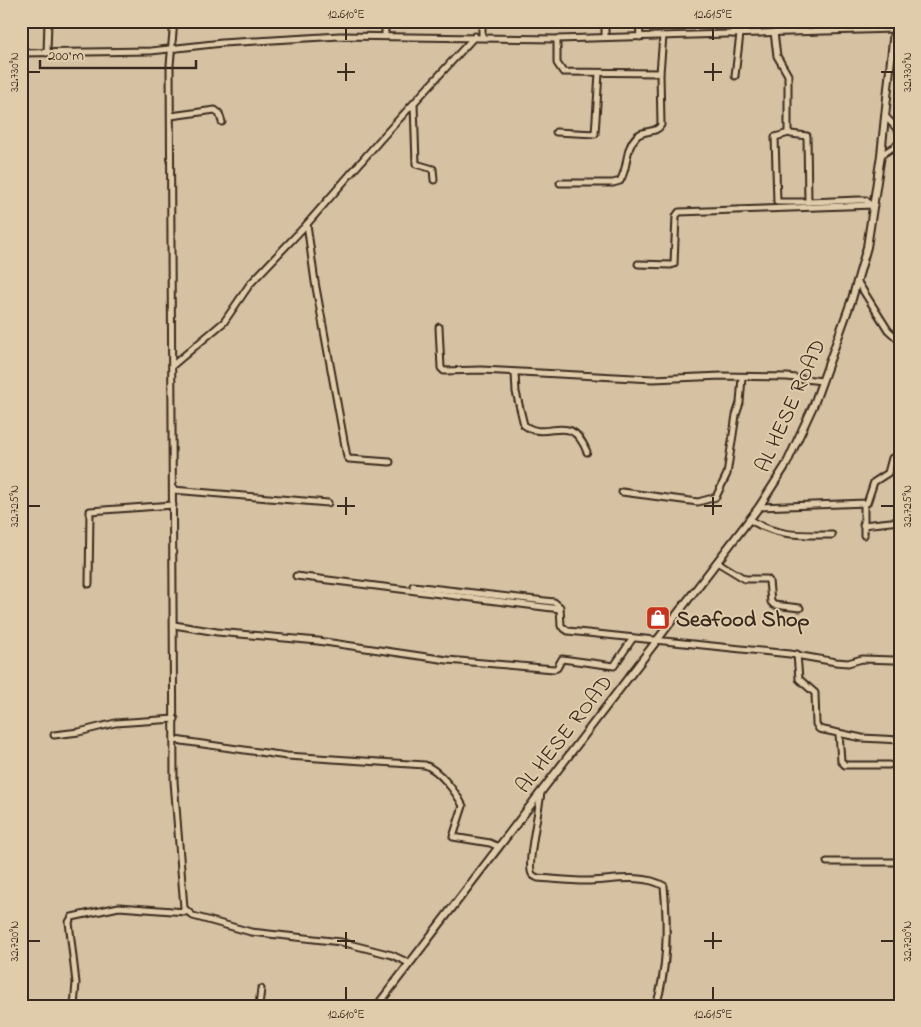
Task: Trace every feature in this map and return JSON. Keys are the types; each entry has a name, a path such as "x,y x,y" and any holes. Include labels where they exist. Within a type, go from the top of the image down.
{"street":[{"path":"47,53 48,21"},
{"path":"174,21 172,49 174,781 183,899 186,912"},
{"path":"385,21 385,35"},
{"path":"482,21 482,36"},
{"path":"605,21 605,37"},
{"path":"639,21 640,36"},
{"path":"733,21 733,34"},
{"path":"21,53 115,53 281,40 385,35 557,38 663,36 740,34 894,25"},
{"name":"AL HESE ROAD","path":"377,1006 656,640 750,520 786,465 822,381 867,247 885,116 894,25"},
{"path":"774,32 777,56 788,74 789,133"},
{"path":"736,76 740,34"},
{"path":"173,365 224,322 250,284 308,224 380,140 475,36"},
{"path":"560,183 613,183 620,181 623,176 628,148 637,136 659,129 662,125 660,73 663,36"},
{"path":"557,38 558,63 563,72 660,73"},
{"path":"556,132 595,134 599,73"},
{"path":"414,104 416,164 433,169 434,180"},
{"path":"172,116 216,110 220,113 222,122"},
{"path":"885,116 900,132"},
{"path":"808,202 807,136 789,133 778,135 775,143 778,202 791,205 808,202 866,200 872,205"},
{"path":"880,155 900,143"},
{"path":"638,264 674,264 676,216 679,212 791,205 872,205"},
{"path":"308,224 315,282 347,457 349,459 390,462"},
{"path":"857,281 888,330 900,341"},
{"path":"439,327 442,370 653,379 787,377 822,381"},
{"path":"515,373 516,392 524,425 539,430 568,429 582,439 587,452"},
{"path":"622,492 698,502 716,497 728,474 736,415 740,403 742,377"},
{"path":"864,536 864,504 868,501 874,482 888,473 892,458"},
{"path":"173,490 328,503"},
{"path":"759,507 844,503 864,504"},
{"path":"89,584 90,510 173,504"},
{"path":"750,520 769,530 785,535 832,536"},
{"path":"863,525 900,521"},
{"path":"717,562 745,579 767,579 769,581 771,602 774,605 800,608"},
{"path":"296,576 560,609"},
{"path":"412,586 554,602 558,604 560,609 560,626 568,631 797,654 836,662 848,663 862,659 894,660"},
{"path":"174,625 217,632 318,641 447,660 554,669 557,668 562,659 614,666 633,638"},
{"path":"797,654 799,680 815,693 818,728 840,734 900,740"},
{"path":"54,735 115,724 175,719"},
{"path":"840,734 841,761 845,765 889,765"},
{"path":"175,740 287,756 425,765 436,770 442,780 453,789 463,806 453,838 490,843 499,847"},
{"path":"542,789 530,867 534,876 538,878 579,880 623,879 664,886 666,961 663,985 656,1006"},
{"path":"827,862 900,862"},
{"path":"74,1006 76,983 69,922 76,914 119,906 186,912 251,932 341,942 392,955 409,963"},
{"path":"258,1006 261,989"}],"place":[{"name":"Seafood Shop","path":"658,618"}]}
